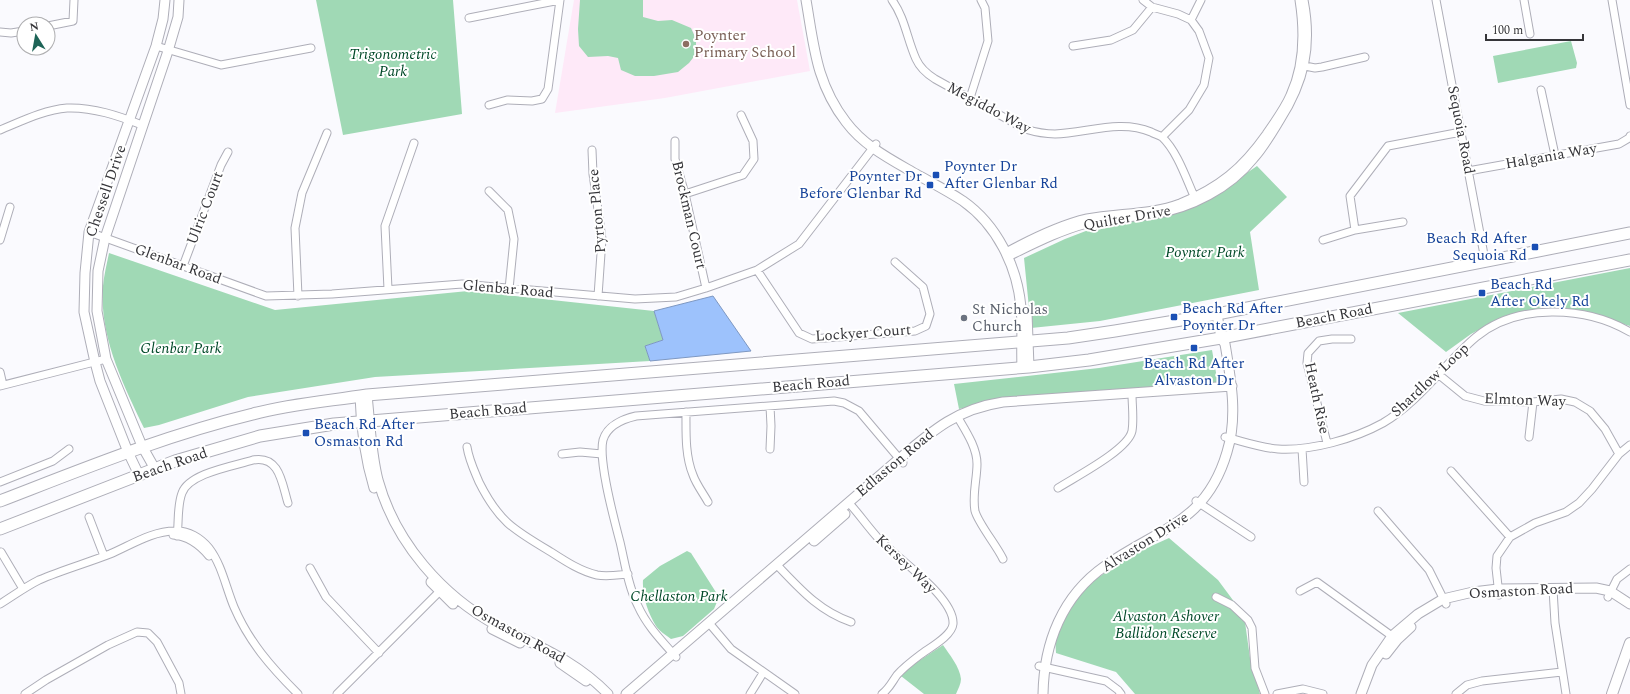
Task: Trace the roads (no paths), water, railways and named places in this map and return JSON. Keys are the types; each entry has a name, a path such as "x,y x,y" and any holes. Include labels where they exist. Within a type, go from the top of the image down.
{"main road":[{"name":"Beach Road","path":"0,501 142,446 253,413 300,405 363,396 1068,338 1217,314 1485,260 1630,233"},
{"name":"Beach Road","path":"0,529 155,469 260,436 334,424 365,421 1025,367 1089,360 1222,338 1630,260"},
{"path":"1612,694 1630,643"}],"street":[{"path":"56,24 73,20 74,0"},
{"name":"Chessell Drive","path":"139,475 128,452 100,381 84,312 84,273 89,232 156,46 163,19 165,0"},
{"name":"Chessell Drive","path":"155,469 142,446 106,359 97,311 98,271 105,238 168,51 178,17 180,0"},
{"path":"469,18 560,0 548,89 542,99 532,101 507,100 488,106"},
{"path":"806,0 817,64 824,86 846,123 874,146 966,196 996,225 1010,254 1015,274 1020,299 1025,341 1025,367"},
{"path":"812,0 819,52 829,84 839,104 874,146"},
{"name":"Megiddo Way","path":"892,0 904,22 916,60 925,72 1024,129 1040,134 1069,133 1107,127 1131,126 1162,137"},
{"path":"970,98 988,41 985,8 981,0"},
{"path":"1143,0 1152,7 1178,14 1191,20 1199,31 1209,58 1204,84 1189,110 1162,137 1177,157 1194,196"},
{"path":"1191,20 1201,0"},
{"name":"Quilter Drive","path":"1010,254 1072,222 1105,215 1163,208 1194,196 1227,177 1247,159 1271,126 1290,96 1302,65 1303,31 1299,0"},
{"name":"Quilter Drive","path":"1010,254 1087,224 1172,211 1211,195 1226,186 1255,158 1297,92 1308,24 1304,0"},
{"name":"Sequoia Road","path":"1436,0 1485,260"},
{"path":"1524,0 1530,34"},
{"path":"1612,0 1630,105"},
{"path":"1073,46 1111,40 1133,30 1152,7"},
{"path":"0,32 16,32"},
{"path":"156,46 168,51 221,65 311,48"},
{"path":"1302,65 1322,67 1365,57"},
{"path":"1541,90 1555,155"},
{"path":"0,130 35,115 68,108 99,111 142,125"},
{"path":"686,194 743,175 754,160 752,141 741,115"},
{"path":"1355,230 1350,196 1388,146 1461,132"},
{"path":"298,296 295,228 302,193 327,133"},
{"name":"Halgania Way","path":"1468,171 1619,144 1630,136"},
{"name":"Brockman Court","path":"675,141 675,159 686,194 706,288"},
{"path":"388,289 385,226 414,143"},
{"name":"Glenbar Road","path":"89,232 266,296 298,296 462,284 635,299 676,297 757,270 799,244 874,146"},
{"name":"Pyrton Place","path":"592,150 593,174 602,239 598,296"},
{"name":"Ulric Court","path":"183,266 218,172 228,152"},
{"path":"489,190 508,210 514,239 509,289"},
{"path":"0,240 10,207"},
{"path":"1323,240 1355,230 1403,222"},
{"name":"Lockyer Court","path":"757,270 799,333 812,339 915,331 926,326 930,314 924,287 895,262"},
{"name":"Shardlow Loop","path":"1228,438 1277,449 1302,449 1342,440 1383,422 1416,396 1477,336 1501,322 1541,312 1584,314 1603,319 1630,332"},
{"name":"Alvaston Drive","path":"1037,694 1042,666 1050,641 1060,616 1069,602 1086,582 1105,566 1190,514 1198,502 1211,488 1222,468 1228,451 1228,438 1233,419 1225,344 1222,338 1217,314"},
{"name":"Heath Rise","path":"1327,443 1307,363 1308,353 1319,341 1351,339"},
{"path":"0,372 2,386 106,359"},
{"name":"Elmton Way","path":"1438,374 1465,396 1484,401 1533,402 1561,399 1575,402 1590,411 1605,429 1619,454"},
{"name":"Edlaston Road","path":"626,694 779,567 901,461 959,418 988,410 1002,408 1229,389"},
{"name":"Osmaston Road","path":"363,396 365,421 376,469 386,503 398,528 415,554 442,589 464,612 490,628 563,665 578,675 600,694"},
{"path":"1058,488 1114,453 1129,439 1132,431 1132,396"},
{"path":"674,655 643,616 636,600 612,510 602,454 603,439 619,422 625,418 686,412 834,401 844,402 859,411 901,461"},
{"path":"1529,437 1533,402"},
{"path":"770,406 770,449"},
{"path":"686,412 690,466 697,484 708,502"},
{"path":"959,418 976,455 975,510 977,516 1003,559"},
{"path":"1498,592 1496,568 1497,556 1510,537 1535,523 1566,512 1579,503 1592,489 1619,454 1630,445"},
{"path":"467,447 474,471 491,505 499,516 514,530 574,566 586,571 598,575 608,576 628,574"},
{"path":"0,482 53,461 69,449"},
{"path":"1302,449 1304,482"},
{"path":"562,454 580,452 602,454"},
{"path":"178,533 180,499 187,484 198,477 253,460 267,460 272,463 281,477 288,503"},
{"path":"1450,471 1510,537"},
{"path":"1198,502 1251,537"},
{"name":"Kersey Way","path":"850,505 882,543 926,581 938,594 952,616 953,624 951,630 937,643 907,664 882,694"},
{"path":"1378,511 1429,570 1444,602"},
{"path":"89,517 104,556"},
{"path":"0,604 39,580 104,556 156,534 178,533 194,536 205,544 216,557 234,607 258,651 271,668 298,694"},
{"path":"1,552 23,589"},
{"path":"779,567 817,604 831,614 851,622"},
{"path":"310,568 326,598 379,653"},
{"path":"1609,594 1617,578 1630,569"},
{"path":"1300,591 1317,582 1395,638"},
{"path":"337,694 442,589"},
{"name":"Osmaston Road","path":"442,589 485,619 568,661 588,675 608,694"},
{"name":"Osmaston Road","path":"1361,694 1372,665 1395,638 1444,602 1498,592 1553,592 1609,594 1630,604"},
{"path":"1553,592 1555,623 1566,694"},
{"name":"Osmaston Road","path":"1609,594 1630,610"},
{"path":"1216,597 1232,605 1248,620 1252,628 1255,668 1265,694"},
{"path":"710,625 730,649 795,694"},
{"path":"25,694 46,680 108,645 131,634 143,632 148,633 157,642 179,683 182,694"},
{"name":"Osmaston Road","path":"1367,694 1375,671 1395,638"},
{"name":"Edlaston Road","path":"635,694 674,655"},
{"path":"1042,666 1106,680 1121,694"},
{"name":"Alvaston Drive","path":"1042,666 1043,694"},
{"path":"1456,694 1467,685 1482,681 1562,672"},
{"path":"750,694 763,673"},
{"path":"1277,694 1303,689 1324,694"}],"water":[{"path":"713,296 751,351 650,361 645,346 663,340 654,311"}],"place":[{"name":"Poynter Primary School","path":"686,44"},
{"name":"Poynter Dr After Glenbar Rd","path":"936,175"},
{"name":"Poynter Dr Before Glenbar Rd","path":"930,185"},
{"name":"Beach Rd After Sequoia Rd","path":"1535,247"},
{"name":"Beach Rd After Okely Rd","path":"1482,293"},
{"name":"Beach Rd After Poynter Dr","path":"1174,317"},
{"name":"St Nicholas Church","path":"964,318"},
{"name":"Beach Rd After Alvaston Dr","path":"1194,348"},
{"name":"Beach Rd After Osmaston Rd","path":"306,433"}],"park label":[{"name":"Trigonometric Park","path":"393,62"},
{"name":"Poynter Park","path":"1205,252"},
{"name":"Glenbar Park","path":"181,348"},
{"name":"Chellaston Park","path":"679,596"},
{"name":"Alvaston Ashover Ballidon Reserve","path":"1166,624"}]}
